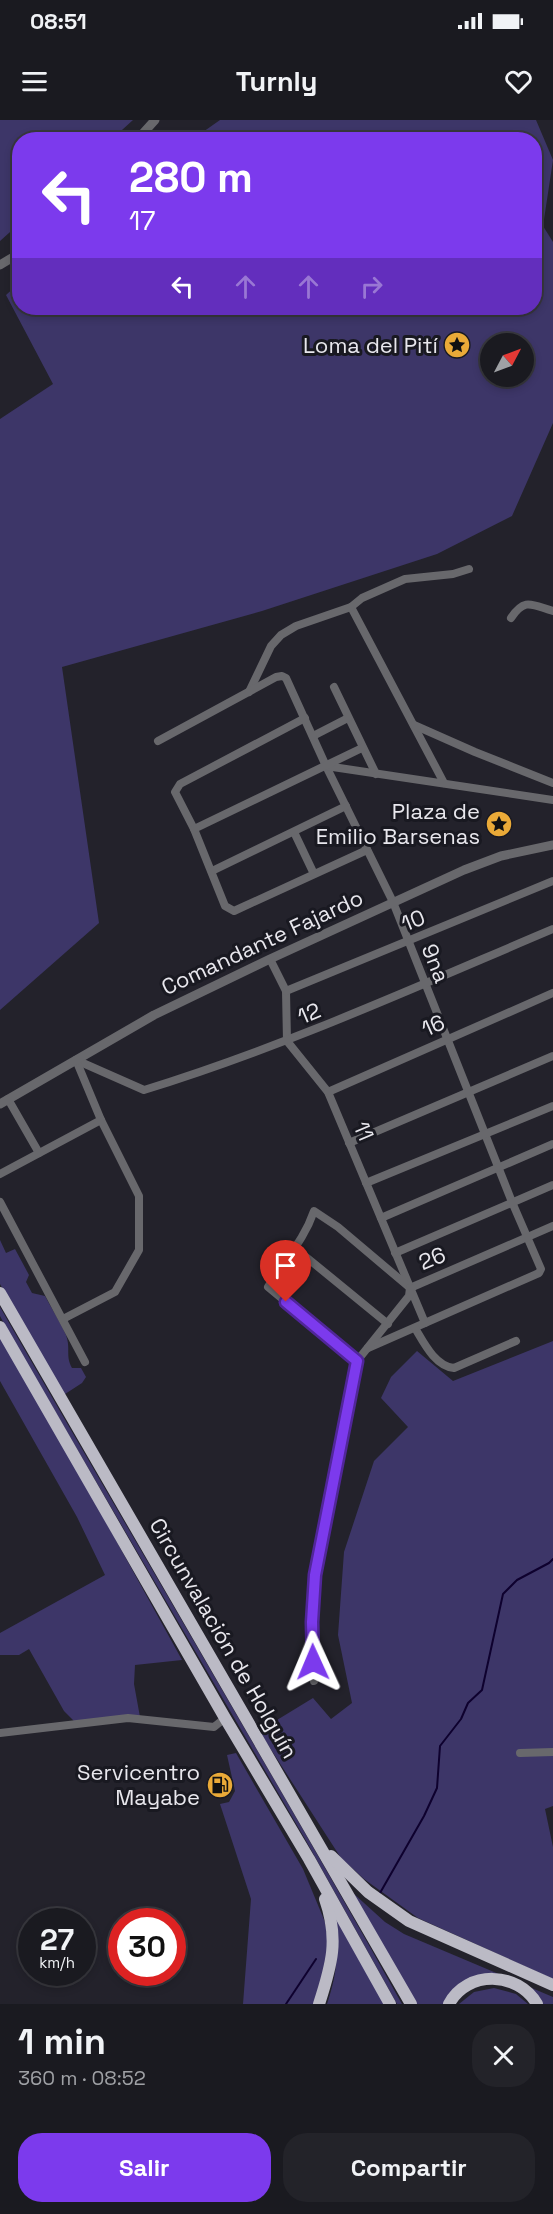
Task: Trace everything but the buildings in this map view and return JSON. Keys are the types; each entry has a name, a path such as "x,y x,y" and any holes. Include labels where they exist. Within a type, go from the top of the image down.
{"highway":[{"name":"Circunvalación de Holguín","path":"0,1293 411,2004"},
{"name":"Circunvalación de Holguín","path":"0,1327 225,1718 309,1859 390,2004"},
{"path":"321,1846 368,1892 410,1921 553,1985"},
{"path":"309,1859 326,1900 333,1925 333,1950 329,1974 319,2004"},
{"path":"449,2004 461,1989 475,1981 491,1978 507,1980 521,1987 533,1997 537,2004"}],"street":[{"path":"144,132 155,120"},
{"path":"158,741 249,692 263,659 281,635 314,619 351,607 362,598 405,579 453,574 469,569"},
{"path":"511,618 519,606 527,603 553,611"},
{"path":"351,607 444,783"},
{"name":"9na","path":"249,692 282,676 286,678 326,766 393,902 540,1272 425,1323"},
{"path":"334,687 376,774"},
{"path":"304,718 180,784 175,792 194,829 225,906 234,911 368,850"},
{"path":"312,736 348,718"},
{"path":"414,725 553,783"},
{"path":"194,829 362,747"},
{"path":"326,766 553,800"},
{"path":"212,871 346,806"},
{"path":"294,832 314,874"},
{"name":"Comandante Fajardo","path":"4,1101 154,1015 270,959 393,902 501,856 553,845"},
{"name":"10","path":"286,991 553,881"},
{"name":"12","path":"76,1060 144,1090 287,1041 553,929"},
{"path":"270,959 286,991 287,1041"},
{"name":"16","path":"328,1092 553,993"},
{"name":"11","path":"287,1041 328,1092 425,1323"},
{"path":"349,1143 553,1056"},
{"path":"63,1319 115,1292 139,1250 140,1196 101,1120 76,1060"},
{"path":"4,1101 39,1153"},
{"path":"366,1183 553,1106"},
{"path":"0,1174 101,1120"},
{"path":"381,1218 553,1144"},
{"path":"395,1253 553,1185"},
{"path":"0,1202 85,1362"},
{"path":"314,1681 312,1622 315,1575 357,1361 268,1287 307,1232 314,1212 338,1227 410,1287"},
{"name":"26","path":"357,1361 409,1296 410,1287 553,1226"},
{"path":"296,1248 388,1324"},
{"path":"368,1348 425,1323"},
{"path":"415,1328 429,1352 447,1367 454,1368 516,1341"},
{"path":"0,1733 128,1719 214,1727 225,1718"},
{"path":"520,1753 553,1752"}],"shaded area":[{"path":"0,120 133,120 120,132 12,132 12,230 0,241"},
{"path":"220,120 536,120 541,132 203,132"},
{"path":"542,134 553,160 543,226 553,242 553,423 512,516 437,554 262,611 62,667 99,923 0,1010 0,419 53,384 17,315 542,315"},
{"path":"12,289 12,306 6,295"},
{"path":"0,1240 6,1253 15,1249 29,1275 26,1282 32,1293 45,1296 66,1335 72,1368 81,1368 86,1377 82,1383 62,1396 0,1284"},
{"path":"0,1307 402,2004 397,2004 305,1839 8,1331 0,1316"},
{"path":"0,1330 182,1660 135,1665 134,1684 140,1717 76,1723 64,1711 29,1649 19,1655 0,1655 0,1633 105,1575 77,1517 0,1381"},
{"path":"553,1341 553,1806 545,1809 553,1847 553,1979 418,1918 364,1879 341,1858 259,1731 313,1698 331,1719 352,1703 338,1635 344,1552 374,1461 408,1427 381,1398 391,1377 417,1351 453,1381"},
{"path":"236,1753 303,1869 325,1922 328,1954 314,2004 243,2004 251,1899 220,1804 229,1802 235,1791 227,1755"},
{"path":"353,1893 385,1922 404,1934 553,1997 553,2004 540,2004 490,1977 447,2004 414,2004"},
{"path":"335,1911 386,2004 327,2004 337,1958"},
{"path":"494,1988 516,1994 528,2004 459,2004 474,1992"}],"waterway":[{"path":"380,1893 424,1816 437,1788 440,1746 461,1719 468,1703 482,1690 503,1594 517,1580 553,1559"},
{"path":"286,2004 316,1959"}],"place":[{"name":"Loma del Pití","path":"457,345"},
{"name":"Plaza de Emilio Barsenas","path":"499,824"},
{"name":"Servicentro Mayabe","path":"220,1785"}],"route":[{"path":"286,1302 357,1361 315,1575 312,1622 313,1662"}]}
